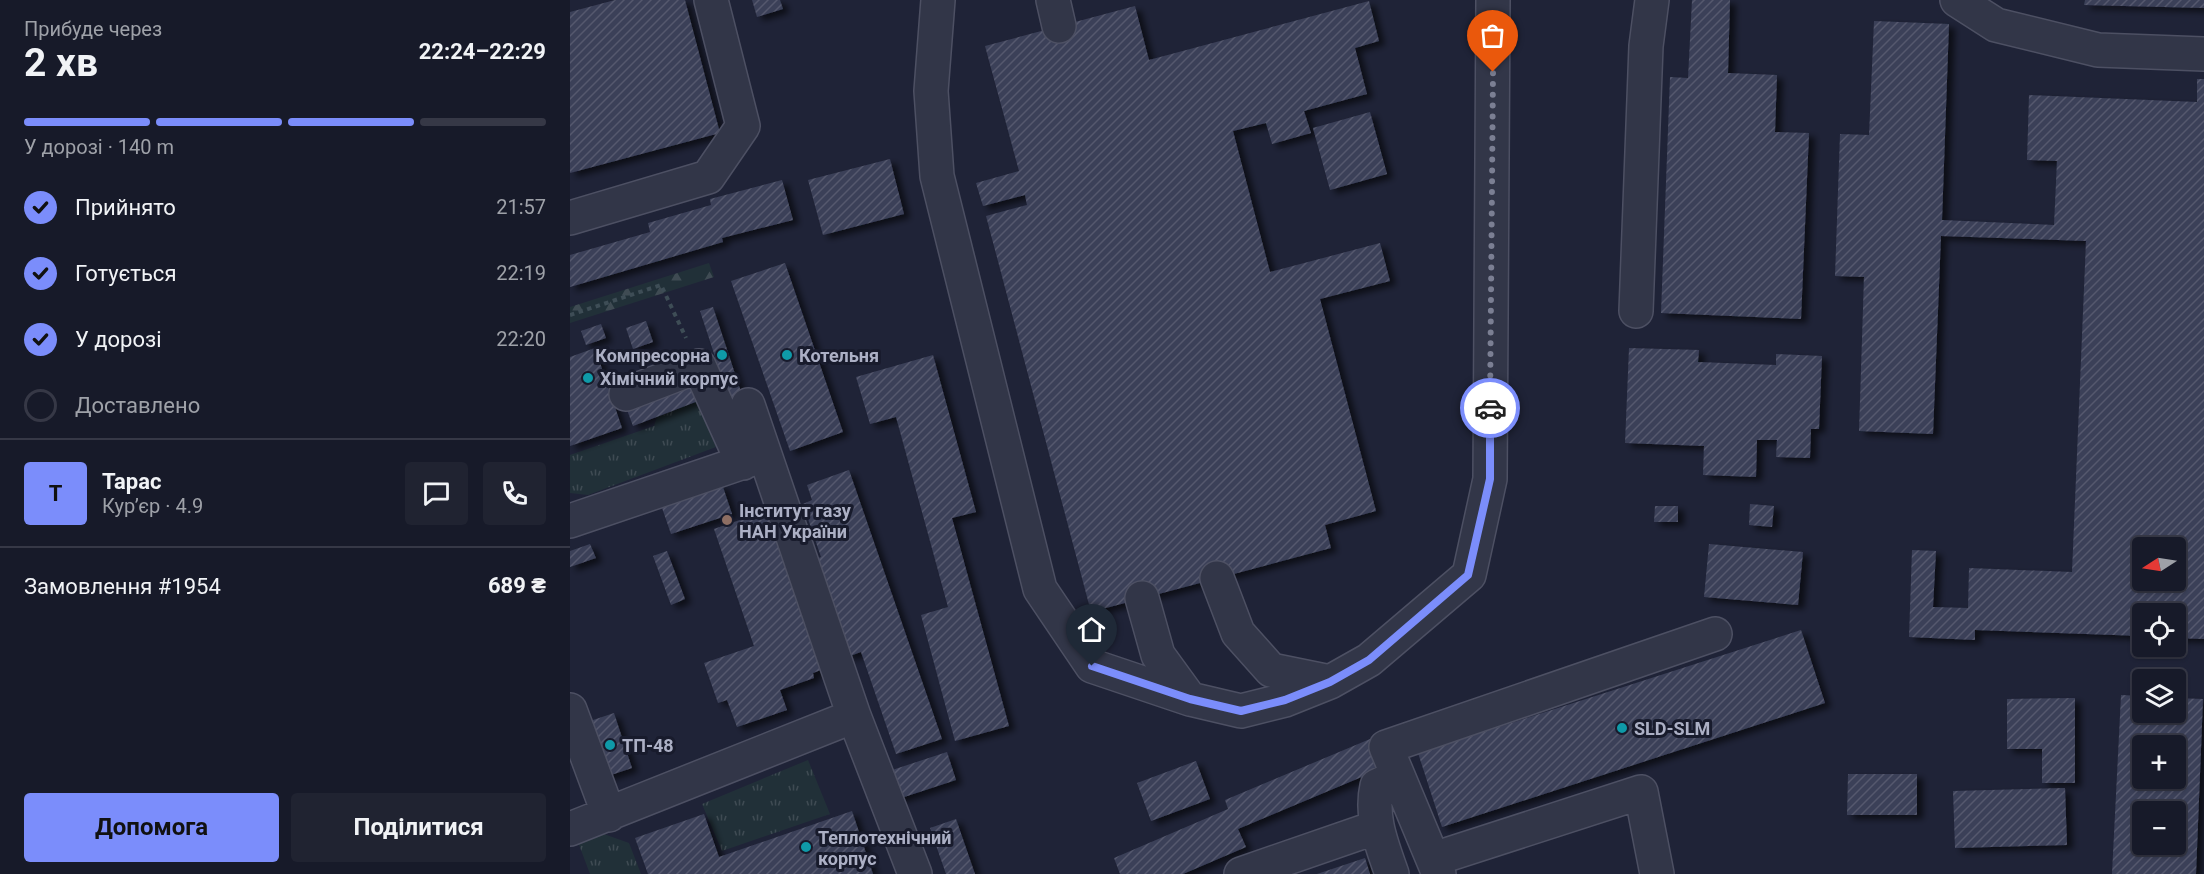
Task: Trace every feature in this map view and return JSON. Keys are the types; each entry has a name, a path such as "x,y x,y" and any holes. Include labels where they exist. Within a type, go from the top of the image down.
{"lane":[{"path":"570,218 708,177 743,126 711,0"},
{"path":"938,0 931,91 937,176 1040,589 1092,666 1190,699 1241,711 1285,700 1330,682 1369,660 1468,575 1490,479 1494,0"},
{"path":"1636,311 1646,46 1652,0"},
{"path":"1957,0 1996,25 2098,50 2204,54"},
{"path":"626,394 699,366 753,459 915,874"},
{"path":"748,405 753,459"},
{"path":"570,521 753,459"},
{"path":"1217,578 1238,633 1272,670 1330,682"},
{"path":"1142,598 1158,655 1190,699"},
{"path":"1657,874 1641,792 1436,867 1386,747 1715,634"},
{"path":"570,710 609,814"},
{"path":"570,829 854,716"},
{"path":"1392,874 1377,827 1373,805 1377,786 1398,776"},
{"path":"1241,874 1377,827"}],"path":[{"path":"570,315 661,285 699,366"}],"green space":[{"path":"709,263 714,277 570,323 570,307"},
{"path":"698,401 716,447 588,495 570,493 570,455 654,426 657,417"},
{"path":"808,760 830,814 722,851 702,804"},
{"path":"601,833 629,843 641,874 590,874 578,842"}],"building":[{"path":"615,0 685,0 720,133 570,173 570,12"},
{"path":"752,0 780,0 783,9 757,17"},
{"path":"1692,0 1730,0 1728,73 1777,75 1775,132 1809,133 1801,319 1661,313 1670,77 1688,78"},
{"path":"2085,0 2204,0 2204,8 2084,5"},
{"path":"1369,1 1379,41 1355,48 1367,94 1304,111 1311,133 1272,144 1266,123 1233,131 1270,272 1380,243 1390,281 1320,299 1376,511 1325,525 1331,548 1091,612 986,216 1027,205 1025,195 983,206 976,183 1019,171 985,46 1135,6 1149,60"},
{"path":"1874,21 1949,24 1942,220 2054,225 2057,161 2027,160 2029,95 2197,102 2197,79 2204,79 2204,639 2186,638 2186,603 2132,603 2132,636 1975,630 1975,640 1909,637 1912,550 1936,551 1933,607 1968,608 1969,568 2072,572 2086,241 1941,236 1933,434 1859,431 1864,277 1835,276 1840,134 1869,135"},
{"path":"1370,112 1387,174 1330,190 1313,128"},
{"path":"890,159 904,214 823,235 808,180"},
{"path":"782,180 793,220 722,238 723,242 570,287 570,255 650,232 648,223 711,205 710,199"},
{"name":"Котельня","path":"785,263 843,432 790,451 731,281"},
{"name":"Компресорна","path":"713,307 743,398 730,402 700,311"},
{"path":"646,321 653,342 633,349 626,328"},
{"path":"601,324 606,338 586,345 581,331"},
{"name":"Хімічний корпус","path":"595,348 622,428 570,446 570,357"},
{"path":"1629,348 1699,350 1698,362 1776,365 1776,354 1822,356 1819,429 1811,429 1810,458 1776,457 1777,440 1757,440 1756,477 1703,475 1704,446 1625,443"},
{"path":"933,355 976,512 952,518 1009,726 955,741 921,615 948,607 896,417 870,424 856,377"},
{"path":"690,381 698,401 633,426 626,407"},
{"path":"849,470 942,739 896,754 861,652 847,657 813,560 821,557 803,504 812,500 807,485"},
{"path":"722,484 732,514 671,534 661,505"},
{"path":"1750,504 1774,506 1772,527 1749,525"},
{"path":"1655,506 1678,506 1678,522 1654,522"},
{"path":"766,511 821,670 813,673 814,678 780,690 787,710 737,727 727,700 718,703 704,663 754,646 714,529"},
{"path":"590,544 596,558 570,567 570,551"},
{"path":"1709,544 1803,552 1798,605 1704,597"},
{"path":"667,551 685,599 671,605 653,556"},
{"name":"SLD-SLM","path":"1801,630 1825,703 1442,827 1418,753"},
{"path":"2121,695 2132,696 2132,723 2186,723 2186,698 2203,699 2196,874 2112,874"},
{"path":"2075,698 2075,783 2042,783 2042,749 2007,749 2007,699"},
{"name":"ТП-48","path":"614,713 632,768 605,777 587,722"},
{"path":"1370,739 1383,768 1238,829 1246,847 1183,874 1120,874 1114,858 1228,809 1225,800"},
{"path":"947,752 956,780 892,801 883,773"},
{"path":"1196,761 1210,799 1151,821 1137,783"},
{"path":"1848,774 1917,774 1917,815 1847,815"},
{"path":"2065,788 2067,845 1955,848 1953,791"},
{"name":"Теплотехнічний корпус","path":"852,811 873,874 648,874 635,838 704,814 719,857"},
{"path":"956,819 975,874 946,874 930,828"},
{"path":"1365,858 1370,874 1317,874"}],"way so far":[{"path":"1490,408 1493,72"}],"place":[{"name":"Компресорна","path":"722,355"},
{"name":"Котельня","path":"787,355"},
{"name":"Хімічний корпус","path":"588,378"},
{"name":"Інститут газу НАН України","path":"727,520"},
{"name":"SLD-SLM","path":"1622,728"},
{"name":"ТП-48","path":"610,745"},
{"name":"Теплотехнічний корпус","path":"806,847"}],"route":[{"path":"1092,666 1190,699 1241,711 1285,700 1330,682 1369,660 1468,575 1490,479 1490,408"}]}
